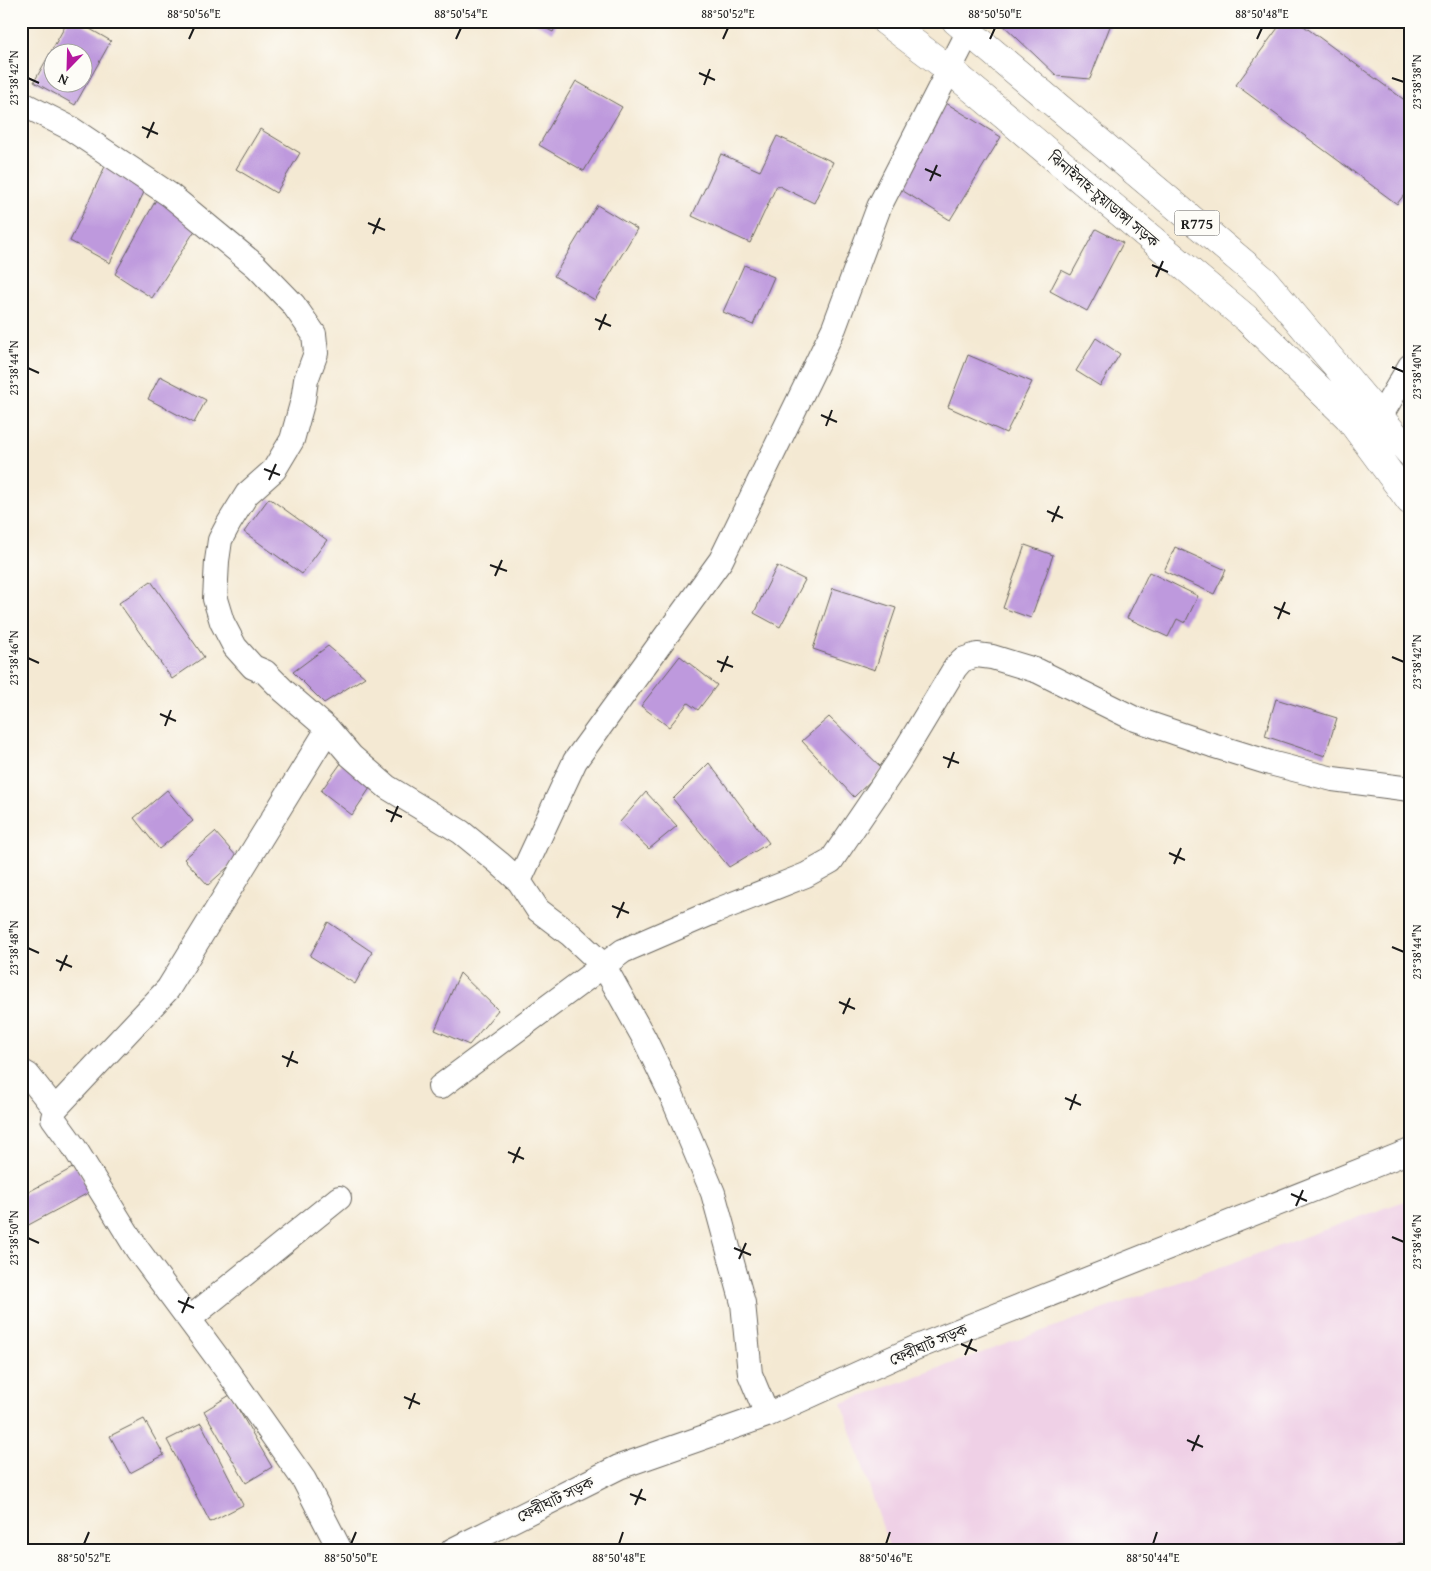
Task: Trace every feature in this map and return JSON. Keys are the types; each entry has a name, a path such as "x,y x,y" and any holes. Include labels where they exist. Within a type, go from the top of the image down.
{"main road":[{"name":"ঝিনাইদাহ-চুয়াডাঙ্গা সড়ক","path":"885,21 950,70 1247,319 1348,417 1410,501"},
{"name":"R775","path":"963,26 1266,281 1410,454"}],"street":[{"path":"519,882 575,761 721,560 834,328 879,207 950,70 963,26"},
{"path":"21,103 70,128 170,195 256,266 293,304 314,334 316,353 306,380 303,400 292,440 274,470 247,494 220,540 215,599 222,622 235,647 253,667 265,672 328,729 351,756 387,787 461,832 519,882 538,910 571,935 604,966 644,1038 668,1088 713,1193 743,1303 750,1374 767,1415"},
{"path":"1380,417 1410,366"},
{"path":"440,1087 623,951 806,875 831,861 899,760 955,668 962,660 977,655 992,657 1038,671 1135,719 1270,763 1333,779 1410,789"},
{"path":"328,729 168,989 56,1109 53,1118 74,1146 137,1249 304,1480 340,1550"},
{"path":"21,1071 28,1075 56,1109"},
{"name":"ফেরীঘাট সড়ক","path":"453,1550 619,1468 767,1415 915,1348 1410,1151"},
{"path":"189,1319 339,1198"}],"lane":[{"path":"1399,1550 1410,1546"}],"shaded area":[{"path":"1410,1199 1410,1550 890,1550 842,1403"}],"building":[{"path":"68,21 76,21 111,41 92,75 92,42 56,42"},
{"path":"531,21 558,21 553,32"},
{"path":"999,21 1112,21 1090,79 1057,76"},
{"path":"1283,21 1297,21 1410,104 1410,187 1397,204 1236,85"},
{"path":"42,68 42,86 34,82"},
{"path":"576,81 622,107 584,171 539,145"},
{"path":"52,92 82,92 75,105"},
{"path":"946,103 1001,137 950,220 895,186"},
{"path":"260,129 300,153 276,193 236,169"},
{"path":"777,136 833,162 814,203 777,185 750,243 692,216 721,154 760,171"},
{"path":"108,160 147,186 110,263 70,241"},
{"path":"157,198 199,224 152,298 115,274"},
{"path":"597,205 637,229 595,300 554,276"},
{"path":"1096,229 1123,243 1087,311 1050,291 1061,270 1071,275"},
{"path":"744,265 774,277 753,325 723,312"},
{"path":"1096,338 1120,354 1100,386 1076,371"},
{"path":"968,355 1032,382 1006,433 948,407"},
{"path":"160,376 206,400 194,423 148,399"},
{"path":"269,498 327,540 302,574 244,532"},
{"path":"1025,545 1053,555 1031,618 1003,608"},
{"path":"1175,547 1226,570 1214,594 1164,571"},
{"path":"777,566 805,580 780,627 754,613"},
{"path":"1149,572 1198,596 1185,623 1177,619 1168,637 1127,618"},
{"path":"151,581 204,657 172,679 119,603"},
{"path":"833,588 896,608 875,670 813,649"},
{"path":"328,646 365,677 324,703 293,672"},
{"path":"680,656 717,685 698,710 688,703 669,727 641,706"},
{"path":"1276,699 1337,718 1325,756 1265,736"},
{"path":"829,717 883,769 854,797 802,741"},
{"path":"344,759 374,782 352,815 321,791"},
{"path":"709,763 769,843 729,867 673,799"},
{"path":"167,790 193,821 159,849 134,818"},
{"path":"646,792 677,826 649,849 620,822"},
{"path":"215,832 238,858 208,885 184,859"},
{"path":"328,922 372,952 355,984 310,956"},
{"path":"460,973 498,1010 469,1045 435,1030"},
{"path":"76,1166 90,1192 21,1229 21,1196"},
{"path":"230,1395 272,1467 246,1483 204,1411"},
{"path":"144,1419 164,1455 130,1473 110,1436"},
{"path":"201,1423 243,1505 210,1522 167,1440"}]}
